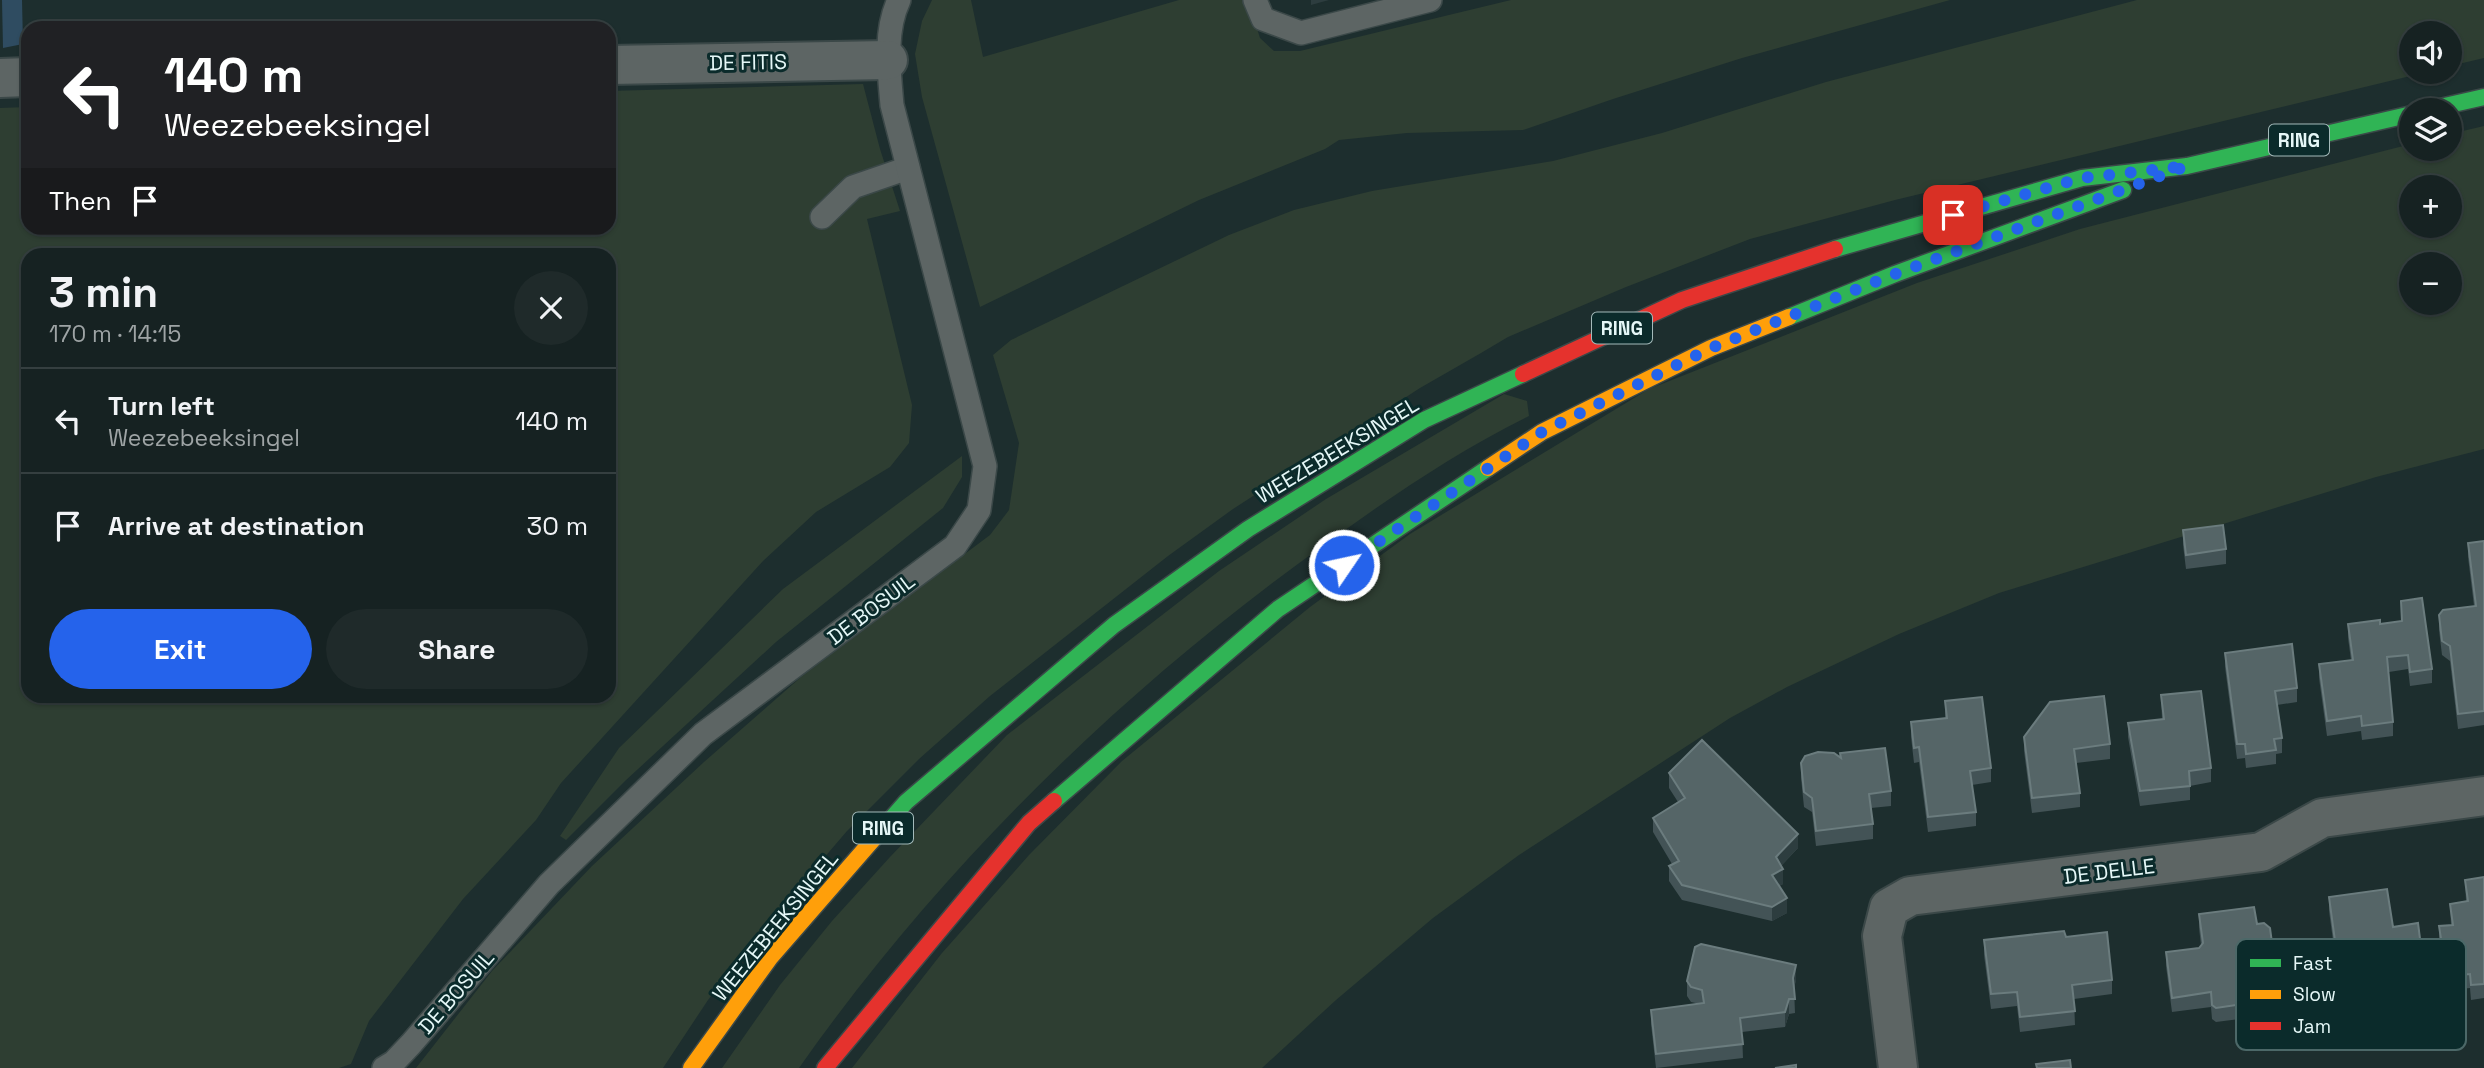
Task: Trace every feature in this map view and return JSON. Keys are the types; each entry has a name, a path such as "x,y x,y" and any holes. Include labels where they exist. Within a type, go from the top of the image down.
{"main road":[{"path":"2462,102 2484,97"},
{"name":"WEEZEBEEKSINGEL","path":"691,1068 770,958 906,802 1114,625 1248,529 1424,420 1682,300 1837,248 2082,178 2187,166 2399,117"},
{"name":"WEEZEBEEKSINGEL","path":"825,1068 1029,823 1278,609 1542,432 1711,348 1895,274 2187,166"}],"street":[{"name":"DE FITIS","path":"616,65 888,60"},
{"path":"0,78 21,77"},
{"name":"DE DELLE","path":"1898,1068 1882,936 1889,908 1910,895 2261,852 2322,818 2484,796"}],"lane":[{"name":"DE BOSUIL","path":"384,1068 394,1062 411,1044 549,884 703,734 955,546 979,510 985,466 892,105 888,60 893,11 898,0"},
{"path":"1255,0 1263,19 1301,33 1430,0"},
{"path":"822,217 853,187 908,168"}],"green space":[{"path":"932,0 971,0 983,57 1179,0 1248,0 1260,38 1274,51 1300,51 1511,0 1950,0 1742,58 1523,130 1407,133 1339,140 1325,149 1199,200 980,307 922,97 915,54 922,21"},
{"path":"2137,0 2484,0 2484,58 2462,63 2462,21 2399,21 2399,79 1895,200 1750,239 1508,337 1420,388 1233,509 1168,556 990,696 919,759 847,831 769,922 708,1000 663,1068 416,1068 492,971 592,866 704,762 801,677 990,535 1009,510 1019,443 993,355 1011,340 1229,235 1294,210 1372,191 1553,161 1662,133 1826,82"},
{"path":"863,84 900,211 867,219 912,405 909,443 890,467 816,512 763,561 561,783 536,820 463,899 369,1021 351,1064 339,1068 0,1068 0,108 21,107 21,235 616,235 616,91"},
{"path":"2484,126 2484,449 2376,477 1999,593 1899,634 1787,687 1730,718 1519,855 1433,918 1336,1000 1262,1068 852,1068 942,953 1029,855 1122,761 1310,607 1410,534 1649,389 1917,283 2080,229 2399,147 2399,161 2462,161 2462,131"},
{"path":"1504,394 1527,401 1529,416 1449,460 1324,545 1177,659 1107,720 1039,785 913,921 854,993 799,1068 722,1068 780,985 832,921 1007,735 1219,571 1326,499"},
{"path":"962,456 962,477 943,508 776,642 625,781 566,840 560,836 619,748 783,589"}],"water":[{"path":"2,0 22,0 21,44 3,48"}],"building":[{"path":"2223,525 2226,549 2186,555 2183,530"},
{"path":"2484,541 2484,711 2458,714 2450,646 2442,641 2439,615 2443,610 2476,606 2468,543"},
{"path":"2422,598 2432,669 2410,672 2408,655 2387,657 2393,722 2362,726 2361,716 2327,721 2319,664 2353,660 2348,624 2380,620 2380,624 2402,621 2401,601"},
{"path":"2292,644 2297,688 2275,691 2282,738 2274,739 2276,750 2246,754 2245,744 2237,744 2225,653"},
{"path":"2201,691 2211,768 2189,771 2190,786 2140,791 2128,723 2164,719 2161,695"},
{"path":"2104,696 2110,744 2074,749 2080,793 2032,798 2024,737 2050,702"},
{"path":"1982,697 1991,768 1970,771 1976,812 1928,817 1919,747 1914,748 1911,722 1947,718 1945,701"},
{"path":"1702,740 1798,834 1776,857 1783,869 1772,875 1787,898 1772,907 1682,885 1669,866 1679,861 1653,818 1685,798 1669,773"},
{"path":"1885,748 1891,791 1869,794 1873,824 1816,831 1812,798 1804,792 1801,763 1805,756 1818,752 1834,753 1841,758 1840,753"},
{"path":"2484,877 2484,984 2471,985 2470,974 2466,974 2466,939 2441,939 2439,926 2453,925 2450,904 2468,901 2465,880"},
{"path":"2387,889 2393,927 2418,923 2420,939 2335,939 2329,897"},
{"path":"2254,907 2257,924 2264,923 2270,928 2271,939 2236,939 2236,1005 2216,1008 2212,1005 2211,992 2172,998 2166,952 2199,948 2203,943 2199,914"},
{"path":"2064,931 2066,937 2107,932 2112,980 2072,985 2075,1011 2020,1017 2017,992 1991,994 1984,940"},
{"path":"1701,944 1796,965 1793,978 1795,999 1789,999 1785,1012 1740,1018 1743,1044 1656,1054 1651,1010 1704,1003 1702,990 1691,987 1687,981 1695,947"},
{"path":"2070,1060 2071,1068 2037,1068 2036,1064"},
{"path":"1796,1065 1796,1068 1775,1068"}],"traffic: fast":[{"path":"2462,102 2484,97"},
{"path":"1835,249 2082,178 2187,166 2399,117"},
{"path":"1789,317 1895,274 2123,190"},
{"path":"884,827 906,802 1114,625 1248,529 1424,420 1523,374"},
{"path":"1054,801 1278,609 1488,468"}],"traffic: slow":[{"path":"1488,468 1542,432 1711,348 1789,317"},
{"path":"691,1068 770,958 884,827"}],"traffic: jam":[{"path":"1523,374 1682,300 1835,249"},
{"path":"825,1068 1029,823 1054,801"}],"route":[{"path":"1344,565 1542,432 1711,348 1895,274 2187,166 2082,178 1953,215"}]}
